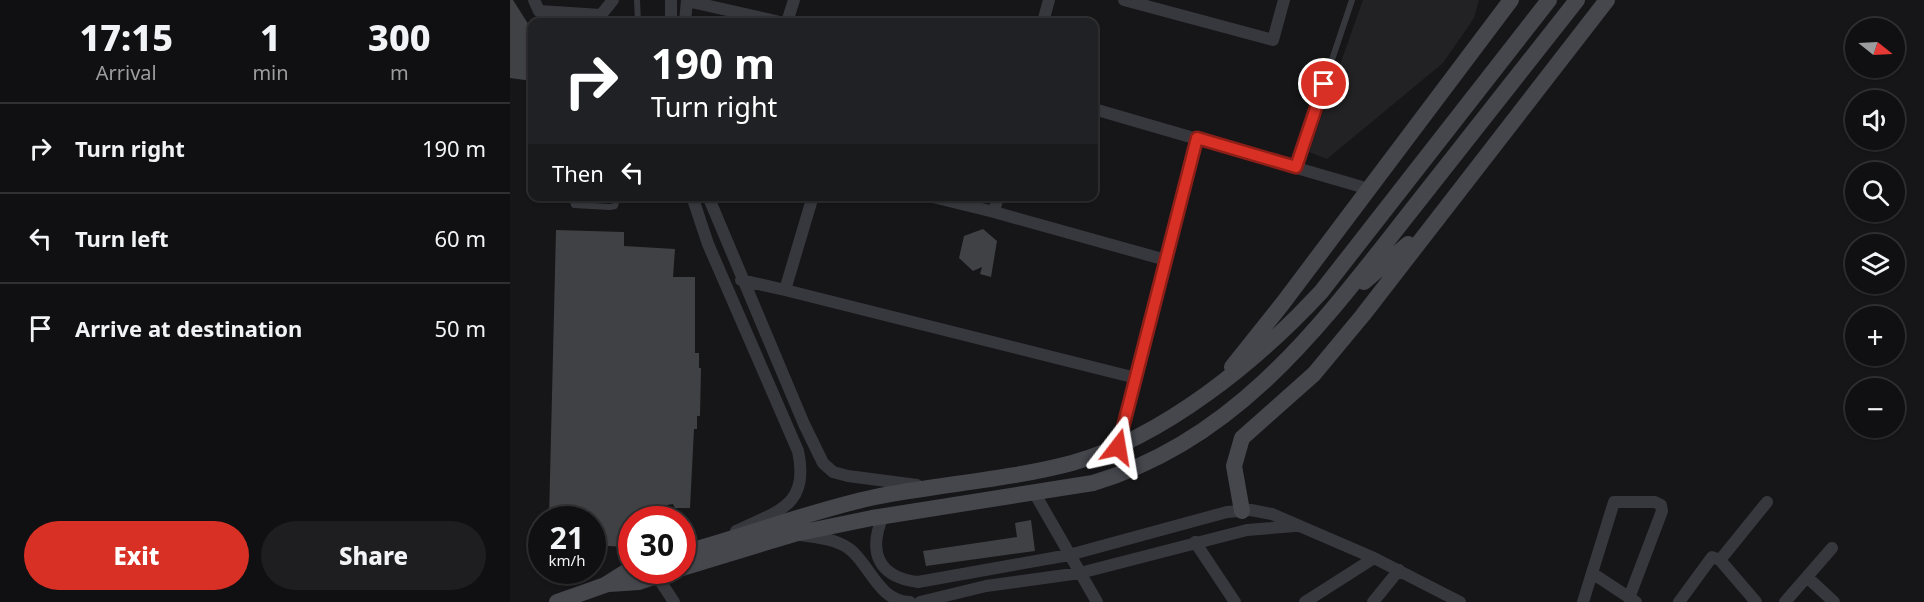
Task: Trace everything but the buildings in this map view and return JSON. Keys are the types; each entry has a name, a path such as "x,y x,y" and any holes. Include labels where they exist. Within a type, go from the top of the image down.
{"main road":[{"path":"1216,386 1283,303 1511,0"},
{"path":"696,550 812,512 876,497 951,487 1072,463 1118,447 1163,421 1216,386 1280,335 1321,292 1549,0"},
{"path":"696,563 794,534 883,516 978,500 1035,494 1093,483 1128,473 1170,453 1214,424 1289,360 1334,308 1577,0"},
{"path":"1242,511 1234,466 1242,438 1314,374 1607,0"},
{"path":"1334,308 1437,219"},
{"path":"557,602 605,585 618,577"},
{"path":"605,585 618,584"}],"street":[{"path":"534,0 539,11 601,15 613,0"},
{"path":"671,0 671,18"},
{"path":"685,18 687,0 763,18"},
{"path":"788,18 794,0"},
{"path":"1044,18 1048,0"},
{"path":"1124,0 1170,6 1273,40 1284,0"},
{"path":"1098,110 1368,189"},
{"path":"1118,447 1197,138"},
{"path":"694,201 708,244 798,451 802,473 799,488 790,501 778,511 696,549"},
{"path":"710,201 741,280 812,444 828,468 840,474 886,483 951,487"},
{"path":"785,290 812,201"},
{"path":"949,201 1166,260"},
{"path":"994,212 997,201"},
{"path":"741,280 1136,378"},
{"path":"1035,494 1097,602"},
{"path":"1583,602 1614,502 1647,502 1661,505 1662,511 1633,600 1592,573"},
{"path":"1720,560 1767,502"},
{"path":"883,516 874,538 875,549 879,561 900,580 918,582 1069,555 1206,517 1242,511 1272,514 1374,558 1460,602"},
{"path":"920,602 986,586 1080,573 1247,530 1296,526"},
{"path":"794,534 835,541 852,551 878,586 890,596 902,602 910,602"},
{"path":"1195,542 1235,602"},
{"path":"1785,602 1832,548"},
{"path":"1679,602 1705,563 1712,557 1720,560 1756,602"},
{"path":"1305,602 1374,558"},
{"path":"1373,602 1399,570"},
{"path":"1807,577 1834,602"},
{"path":"662,584 674,602"}],"lane":[{"path":"637,0 638,18"},
{"path":"1296,167 1352,0"},
{"path":"573,201 574,205 581,207 610,207 615,206 616,201"}],"shaded area":[{"path":"1363,0 1479,0 1474,18 1443,63 1327,159 1309,152"}],"route":[{"path":"1118,447 1197,138 1296,167 1324,84"}]}
